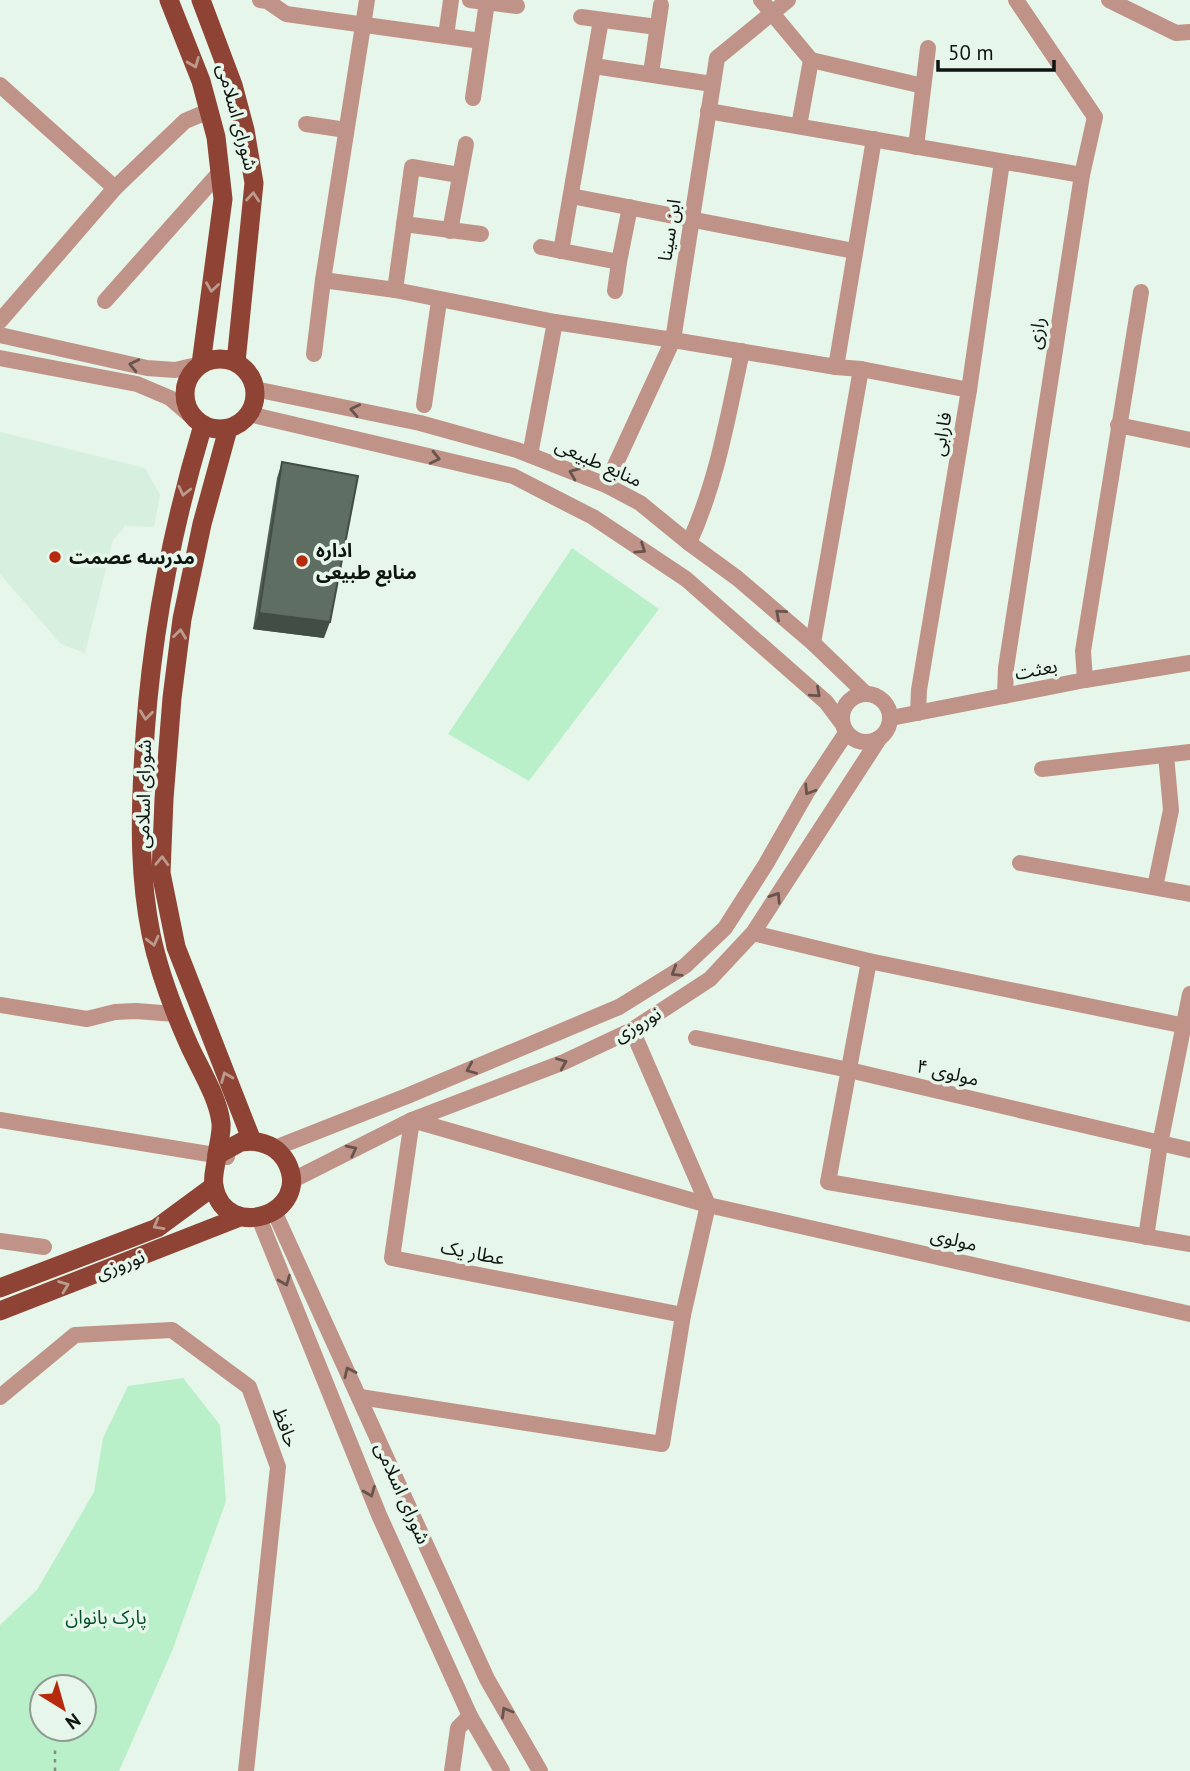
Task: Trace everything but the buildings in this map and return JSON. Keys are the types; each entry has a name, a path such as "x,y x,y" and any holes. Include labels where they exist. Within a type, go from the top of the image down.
{"main road":[{"name":"شورای اسلامی","path":"169,0 201,81 216,138 223,199 201,363"},
{"name":"شورای اسلامی","path":"201,0 233,85 245,130 254,183 236,362"},
{"path":"212,359 236,362 252,378 255,389 255,398 249,414 243,421 228,429 219,430 198,421 186,407 184,394 186,382 192,372 201,363 212,359"},
{"name":"شورای اسلامی","path":"198,421 159,606 145,729 140,822 144,889 151,936 175,1014 212,1093 221,1124 222,1156"},
{"name":"شورای اسلامی","path":"228,429 202,524 182,620 172,698 161,873 176,947 252,1141"},
{"path":"241,1142 264,1142 275,1148 284,1157 291,1181 289,1193 283,1203 258,1215 223,1205 214,1186 222,1156 241,1142"},
{"name":"نوروزی","path":"0,1288 157,1228 214,1186"},
{"name":"نوروزی","path":"0,1311 258,1215"}],"street":[{"path":"260,0 267,1 286,14 481,41"},
{"path":"314,354 367,0"},
{"path":"446,36 451,0"},
{"path":"470,0 517,6"},
{"name":"ابن سینا","path":"606,485 673,340 717,58 766,6 788,0"},
{"name":"رازی","path":"1005,696 1006,668 1082,175 1095,117 1016,0"},
{"path":"1109,0 1176,33 1190,32"},
{"path":"473,98 487,2"},
{"path":"651,73 661,5"},
{"path":"766,6 811,60 923,86"},
{"path":"581,17 657,27"},
{"path":"561,251 601,20"},
{"path":"916,146 928,48"},
{"path":"799,127 811,60"},
{"path":"594,66 712,84"},
{"path":"0,85 115,188"},
{"path":"0,321 115,188 185,121 209,111"},
{"path":"708,111 1082,175"},
{"path":"306,124 346,130"},
{"path":"836,367 874,139"},
{"path":"450,231 466,144"},
{"name":"فارابی","path":"918,713 919,691 969,390 1002,162"},
{"path":"394,290 412,167 459,175"},
{"path":"105,302 220,172"},
{"path":"571,196 854,251"},
{"path":"615,291 630,207"},
{"path":"404,224 481,234"},
{"path":"541,247 619,262"},
{"path":"323,280 394,290 555,322 861,369 969,390"},
{"path":"1086,680 1083,651 1141,292"},
{"path":"424,405 439,301"},
{"path":"530,456 555,322"},
{"path":"0,335 147,368 175,370 201,363"},
{"path":"689,543 701,517 718,462 742,351"},
{"path":"0,358 137,384 170,398 198,421"},
{"path":"813,643 861,369"},
{"name":"منابع طبیعی","path":"255,389 420,424 530,456 606,485 640,502 737,578 813,643 866,694"},
{"path":"249,414 513,476 593,517 685,579 826,702 844,727 855,740 867,743 885,734 891,718 889,709 875,695 856,696 847,702 842,711 844,727"},
{"path":"1118,425 1190,440"},
{"name":"بعثت","path":"891,718 1190,663"},
{"name":"نوروزی","path":"275,1148 619,1007 685,966 725,928 766,864 844,727"},
{"name":"نوروزی","path":"291,1181 412,1120 564,1062 632,1030 710,979 754,933 879,739"},
{"path":"1042,769 1190,752"},
{"path":"1155,887 1171,810 1166,755"},
{"path":"1020,863 1190,894"},
{"path":"754,933 869,961 1187,1026"},
{"path":"869,961 828,1182 1190,1244"},
{"path":"1146,1237 1160,1144 1187,1026 1190,993"},
{"path":"0,1005 87,1019 115,1012 175,1014"},
{"path":"360,1396 662,1444 683,1315 708,1205 632,1030"},
{"name":"مولوی ۴","path":"696,1038 849,1070 1190,1150"},
{"path":"0,1120 222,1156"},
{"name":"مولوی","path":"412,1120 708,1205 1190,1314"},
{"name":"عطار یک","path":"412,1120 392,1258 683,1315"},
{"name":"شورای اسلامی","path":"258,1215 360,1396 487,1679 540,1771"},
{"name":"شورای اسلامی","path":"258,1215 379,1515 470,1716 502,1771"},
{"path":"0,1241 44,1247"},
{"name":"حافظ","path":"0,1397 75,1335 172,1330 249,1387 278,1467 246,1771"},
{"path":"452,1771 458,1728 470,1716"}],"path":[{"path":"55,1749 55,1771"}],"shaded area":[{"name":"مدرسه عصمت","path":"0,432 145,468 160,495 154,527 125,526 113,540 85,653 61,644 0,574"}],"green space":[{"path":"572,548 659,609 529,781 448,734"},
{"name":"پارک بانوان","path":"183,1378 220,1425 226,1501 172,1651 119,1771 0,1771 0,1625 37,1590 94,1492 103,1438 128,1386"}],"place":[{"name":"مدرسه عصمت","path":"55,557"},
{"name":"اداره منابع طبیعی","path":"302,561"}]}
